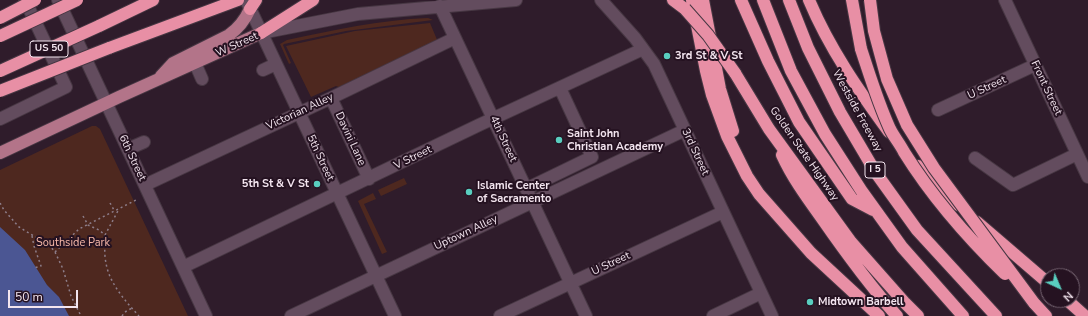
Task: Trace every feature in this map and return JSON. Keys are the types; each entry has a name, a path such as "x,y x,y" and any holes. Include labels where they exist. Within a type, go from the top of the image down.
{"highway":[{"path":"0,18 36,0"},
{"path":"0,36 77,0"},
{"name":"US 50","path":"0,72 153,0"},
{"path":"0,91 238,0"},
{"path":"261,33 313,0"},
{"path":"673,0 689,5 719,116 738,159 759,194 811,253 879,316"},
{"name":"Golden State Highway","path":"677,0 689,5 735,73 769,129 851,242 918,316"},
{"path":"703,0 720,89 729,120 743,156 763,190 769,204"},
{"path":"741,0 768,61 799,122 852,198 876,211"},
{"name":"I 5","path":"763,0 791,71 825,134 876,211 902,247 964,316"},
{"name":"Westside Freeway","path":"789,0 808,48 840,112 876,173 917,230 996,316"},
{"path":"809,0 837,55 867,103 899,146 934,184 1040,276"},
{"path":"852,0 861,49 878,100 891,130 917,173 936,198 987,256 1046,316"},
{"path":"870,0 874,31 887,79 907,125 934,168 1034,303"},
{"path":"769,129 790,174 862,275 897,316"},
{"path":"1076,308 1084,316"}],"main road":[{"path":"158,80 173,63 236,30 242,23 250,3"},
{"name":"W Street","path":"0,153 261,33"}],"street":[{"path":"0,119 66,87 25,0"},
{"name":"6th Street","path":"58,0 206,316"},
{"name":"W Street","path":"261,33 358,14 516,0"},
{"name":"3rd Street","path":"601,0 654,64 772,316"},
{"name":"Front Street","path":"1005,0 1088,177"},
{"name":"5th Street","path":"250,3 261,33 395,316"},
{"name":"4th Street","path":"440,6 586,316"},
{"name":"Victorian Alley","path":"145,185 455,38"},
{"name":"V Street","path":"183,267 643,49"},
{"path":"195,63 202,79"},
{"path":"263,70 276,64"},
{"name":"U Street","path":"938,110 1035,65"},
{"path":"526,189 592,157 560,88"},
{"name":"Davini Lane","path":"331,98 369,179"},
{"name":"Uptown Alley","path":"291,316 685,130"},
{"path":"128,149 144,142"},
{"path":"975,158 1013,185 1077,154"},
{"name":"U Street","path":"500,316 723,212"},
{"path":"713,316 761,293"}],"path":[{"path":"55,252 78,229 136,200"},
{"path":"0,203 12,221 32,236 50,246 55,252 63,269 71,296 81,316"},
{"path":"110,203 114,210"},
{"path":"119,209 105,235 106,265 114,284 139,316"},
{"path":"83,216 88,225 99,230 105,235"},
{"path":"32,236 41,266 34,268"},
{"path":"122,316 125,312 132,308"}],"green space":[{"path":"428,18 433,20 346,31 284,44 283,45 291,63 289,64 280,44 287,40 357,26"},
{"path":"430,23 438,42 341,88 336,86 311,97 286,46 355,31"},
{"name":"Southside Park","path":"92,126 96,126 100,129 188,316 0,316 0,170"},
{"path":"404,178 407,184 381,196 378,190"},
{"path":"373,193 376,199 364,204 387,252 382,254 358,201"}],"water":[{"path":"0,227 25,250 47,285 59,297 69,316 0,316"}],"place":[{"name":"3rd St & V St","path":"667,56"},
{"name":"Saint John Christian Academy","path":"559,140"},
{"name":"5th St & V St","path":"317,184"},
{"name":"Islamic Center of Sacramento","path":"469,192"},
{"name":"Midtown Barbell","path":"810,302"}]}
